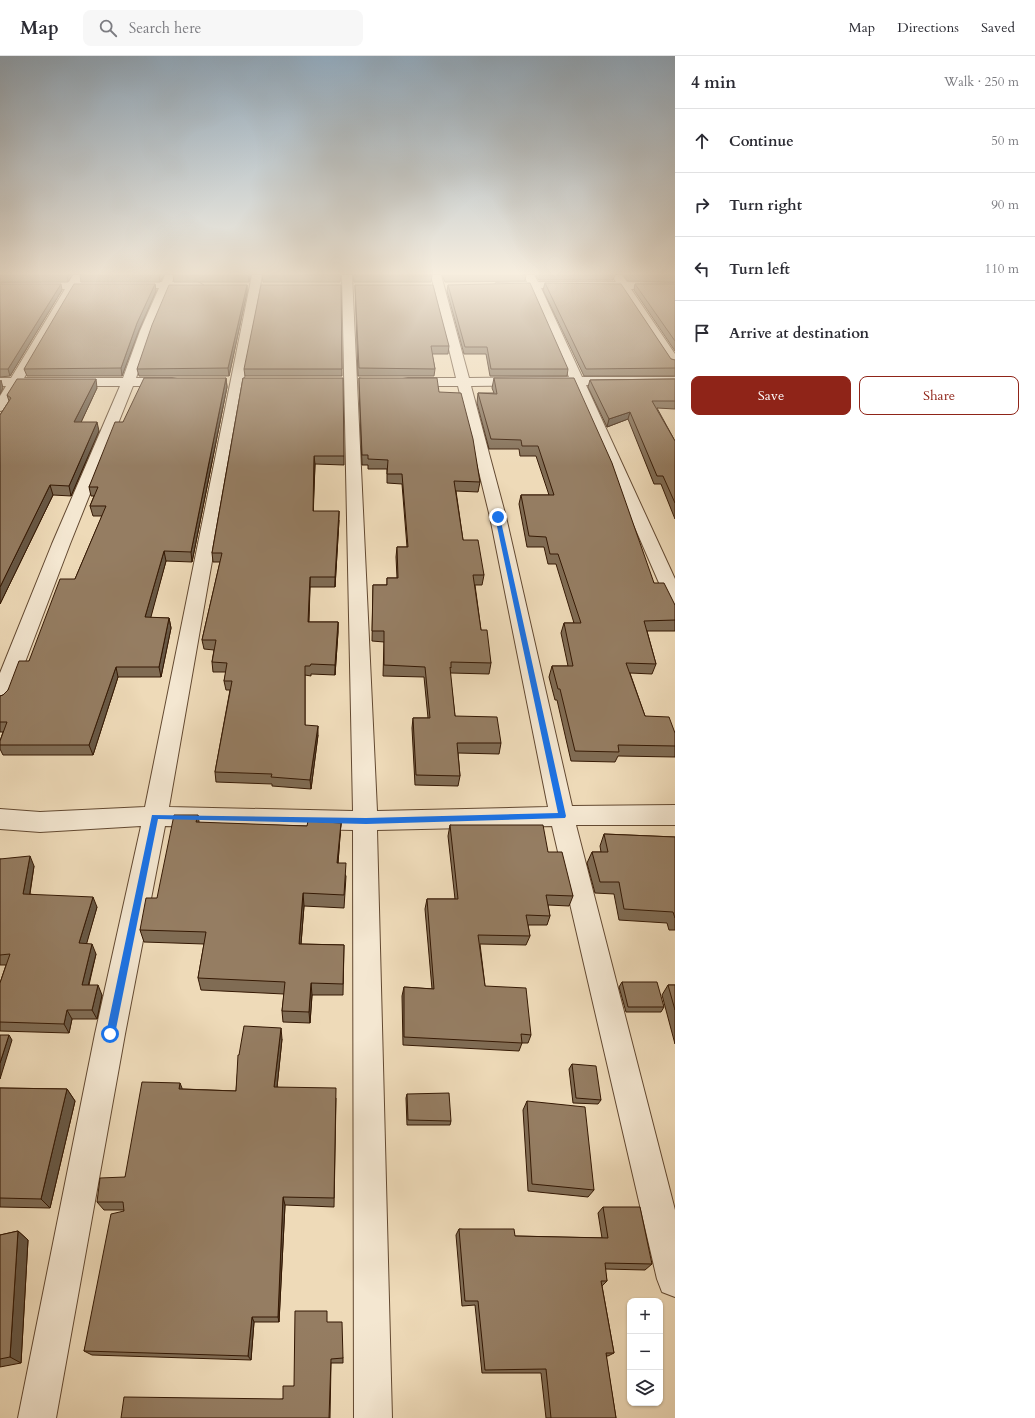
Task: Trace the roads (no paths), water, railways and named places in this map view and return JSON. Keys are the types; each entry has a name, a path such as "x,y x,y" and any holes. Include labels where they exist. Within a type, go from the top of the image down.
{"street":[{"path":"0,407 41,339"},
{"path":"0,699 61,544 128,383 143,339"},
{"path":"37,1418 110,1034 155,816 244,339"},
{"path":"350,339 366,821 374,1418"},
{"path":"453,339 498,517 562,816 675,1279"},
{"path":"557,339 675,599"},
{"path":"658,339 675,363"},
{"path":"396,382 463,383 675,381"},
{"path":"0,382 182,382"},
{"path":"0,818 40,822 155,816 366,821 675,815"}]}
